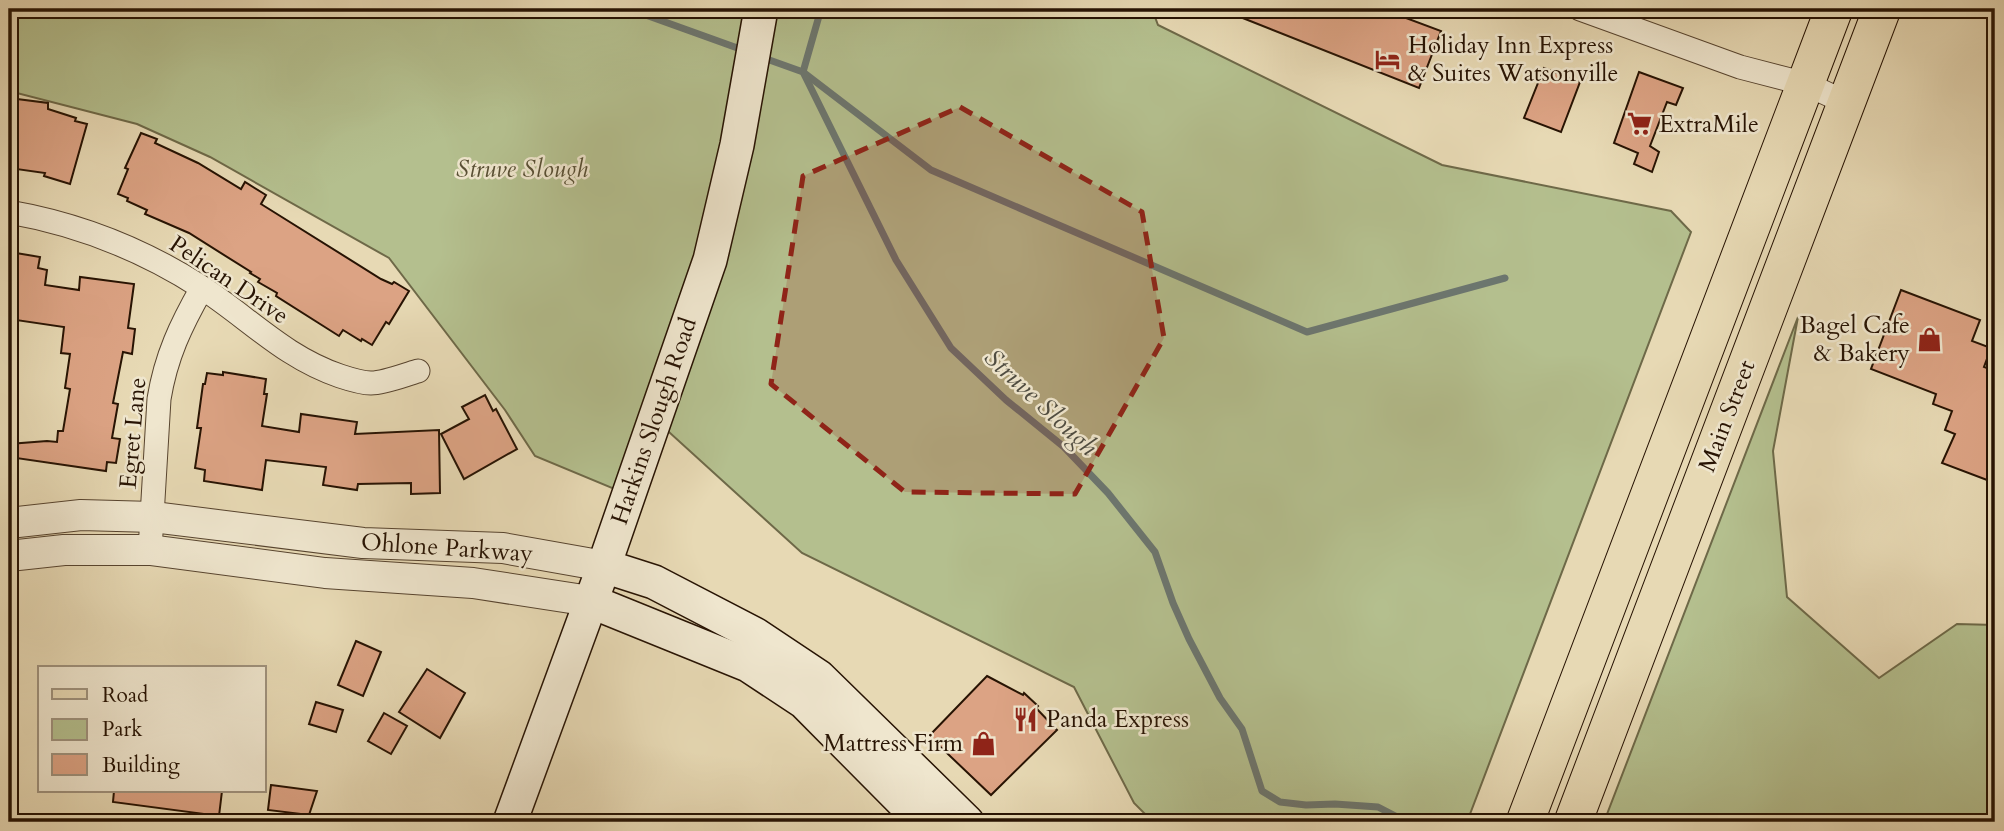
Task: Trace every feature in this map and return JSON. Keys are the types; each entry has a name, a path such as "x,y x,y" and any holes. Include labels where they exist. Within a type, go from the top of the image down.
{"main road":[{"name":"Harkins Slough Road","path":"510,822 604,566 710,260 737,145 761,9"},
{"name":"Main Street","path":"1525,822 1834,9"},
{"name":"Main Street","path":"1573,822 1882,9"},
{"name":"Ohlone Parkway","path":"604,566 654,582 756,635 819,677 967,822"},
{"name":"Ohlone Parkway","path":"590,601 748,665 804,702 923,822"}],"street":[{"path":"1580,9 1740,67 1806,85 1847,103"},
{"name":"Pelican Drive","path":"9,212 82,229 139,253 202,288 288,351 329,372 371,383 418,372"},
{"name":"Egret Lane","path":"150,550 163,379 180,328 202,288"},
{"name":"Ohlone Parkway","path":"9,523 82,515 153,517 363,543 503,548 604,566"},
{"name":"Ohlone Parkway","path":"9,556 64,550 150,550 335,574 473,583 590,601"}],"highlighted area":[{"path":"960,107 1142,212 1164,338 1075,494 905,492 771,384 803,176"}],"green space":[{"name":"Struve Slough","path":"9,9 1152,9 1158,25 1442,165 1671,211 1691,232 1467,822 1153,822 1134,803 1074,687 802,553 647,412 624,493 535,456 505,410 389,258 210,157 137,124 9,91"},
{"path":"1798,317 1773,451 1787,597 1879,678 1957,624 1995,625 1995,822 1604,822"}],"building":[{"name":"Holiday Inn Express & Suites Watsonville","path":"1220,9 1382,9 1441,31 1419,88"},
{"path":"1544,68 1580,82 1561,132 1524,118"},
{"name":"ExtraMile","path":"1639,72 1683,88 1676,105 1667,102 1650,146 1659,152 1652,172 1634,164 1638,153 1614,143"},
{"path":"9,98 48,103 48,109 87,124 70,184 44,176 45,173 9,168"},
{"path":"141,133 157,139 155,143 198,163 241,189 245,182 266,195 261,204 381,279 392,284 394,282 409,291 389,324 386,322 372,345 343,330 339,336 276,296 277,293 258,282 260,279 251,272 189,233 145,214 147,210 118,194 128,169 125,168"},
{"path":"16,253 40,257 38,268 47,270 45,285 79,290 80,277 134,284 128,328 135,329 132,354 123,352 113,403 118,404 112,438 120,439 116,463 107,462 106,471 9,457 9,444 57,442 58,431 63,431 70,389 65,388 70,354 61,353 64,327 9,319 9,299"},
{"path":"1901,290 1980,320 1972,341 1991,348 1984,367 1995,371 1995,483 1942,463 1955,434 1945,430 1952,411 1933,404 1936,394 1871,369"},
{"path":"223,372 266,379 264,394 267,394 262,426 299,432 301,414 357,422 355,434 439,430 440,493 411,494 411,483 358,484 357,490 323,485 326,467 266,460 262,490 204,481 205,470 195,468 201,428 197,428 203,384 207,373 223,375"},
{"path":"485,395 493,411 496,409 517,449 464,479 441,434 469,419 462,407"},
{"path":"356,641 381,652 363,696 338,685"},
{"path":"427,669 465,693 440,738 399,712"},
{"name":"Mattress Firm","path":"987,676 1023,695 1024,693 1057,730 991,795 929,736"},
{"path":"316,702 343,710 336,732 309,724"},
{"path":"384,713 407,726 391,754 368,741"},
{"path":"271,785 317,791 309,815 268,810"},
{"path":"114,792 222,792 219,816 113,802"}],"waterway":[{"name":"Struve Slough","path":"629,9 743,50"},
{"path":"821,9 803,72 931,170 1307,332 1505,278"},
{"name":"Struve Slough","path":"761,57 803,72 896,260 951,348 1006,400 1064,447 1108,493 1155,552 1189,639 1220,698 1242,729 1262,791 1280,802 1378,807 1407,822"}],"place":[{"name":"Holiday Inn Express & Suites Watsonville","path":"1388,59"},
{"name":"ExtraMile","path":"1639,124"},
{"name":"Bagel Cafe & Bakery","path":"1930,339"},
{"name":"Panda Express","path":"1026,719"},
{"name":"Mattress Firm","path":"983,743"}]}
